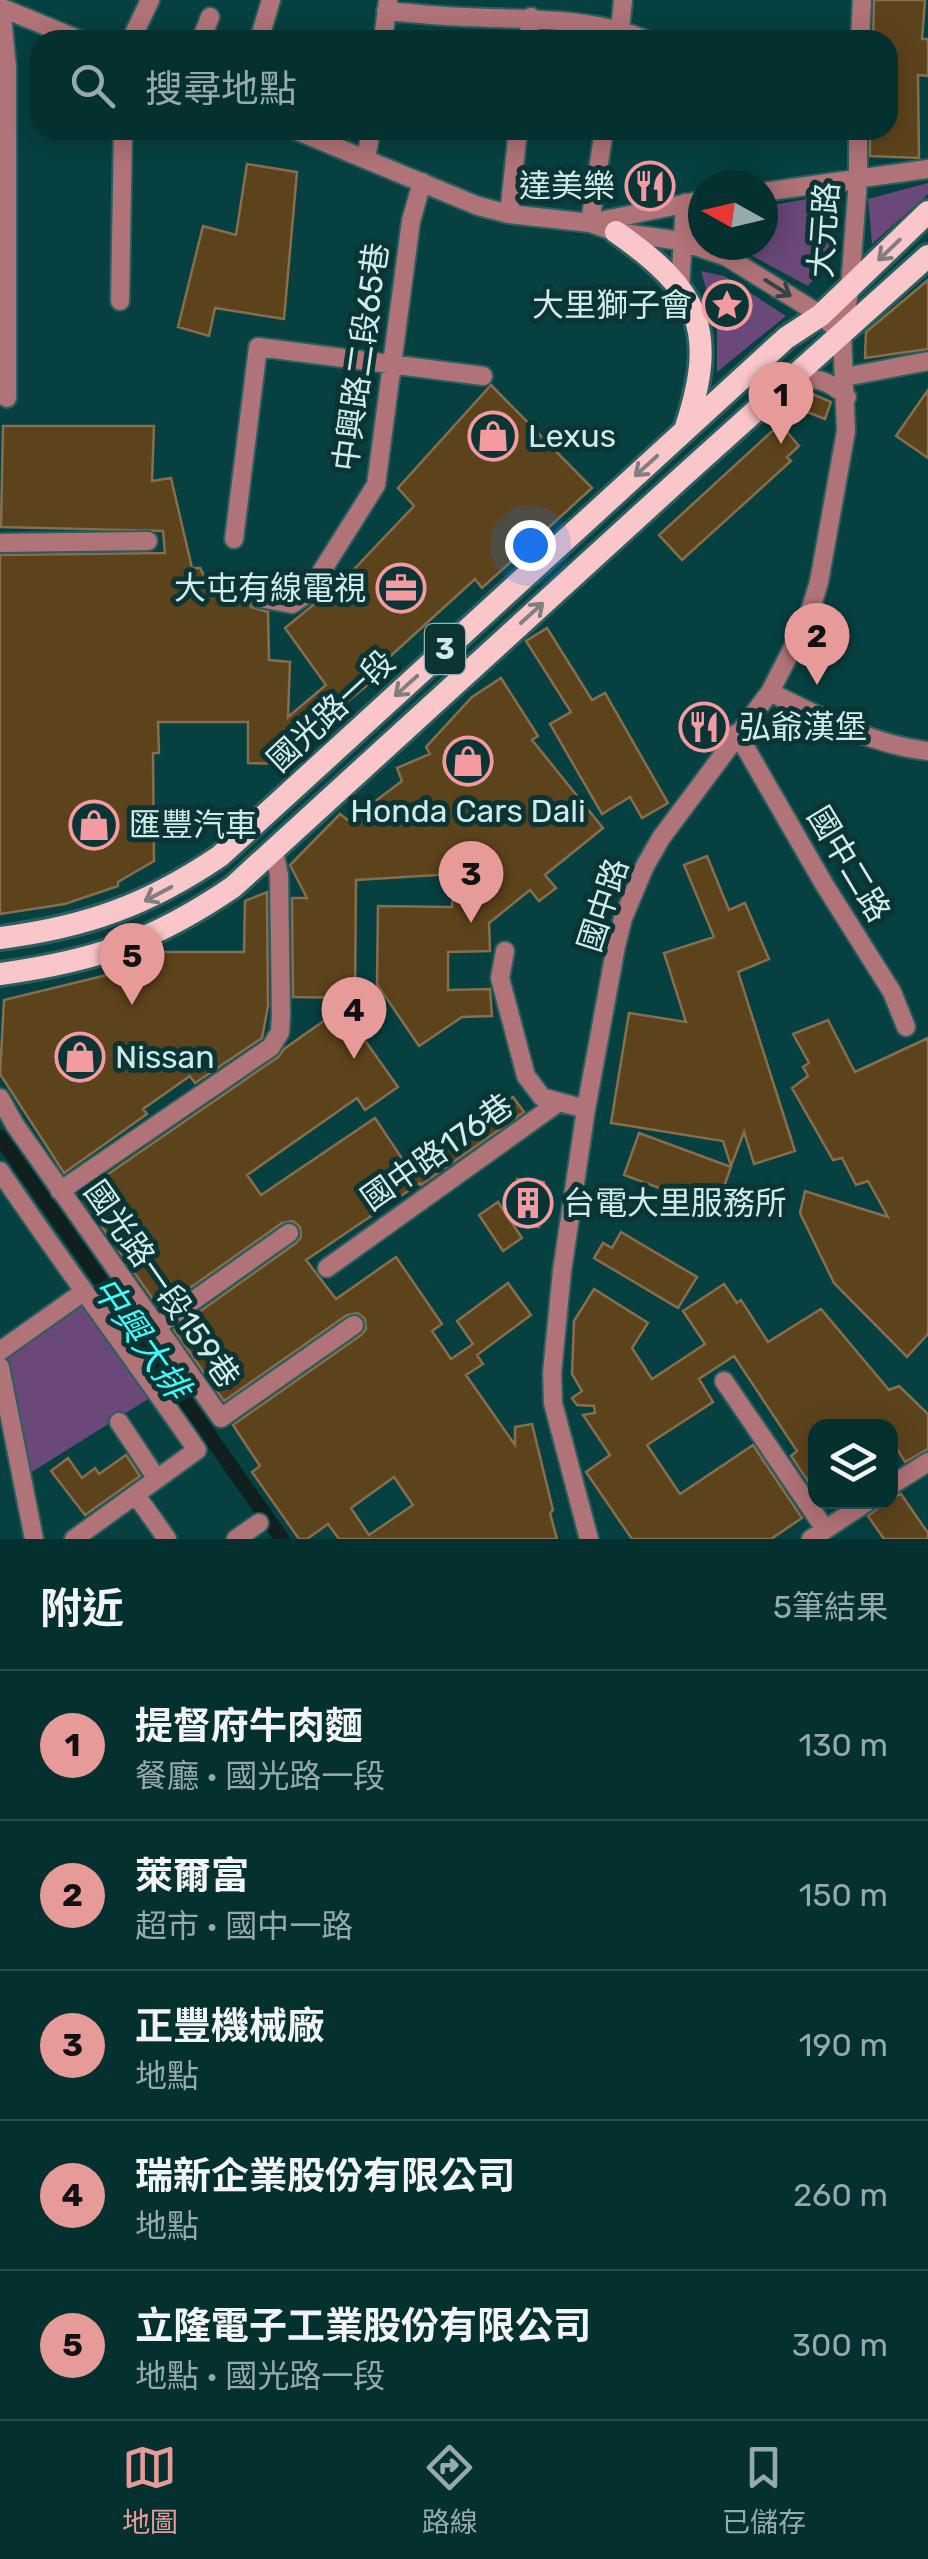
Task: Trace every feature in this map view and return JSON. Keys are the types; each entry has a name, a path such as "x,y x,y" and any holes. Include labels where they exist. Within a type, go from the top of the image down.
{"main road":[{"name":"國光路一段","path":"0,938 65,928 132,907 220,856 786,338 821,314 928,212"},
{"path":"616,232 655,260 680,288 699,328 702,365 685,431"},
{"name":"國光路一段","path":"0,974 73,962 140,942 233,887 928,256"}],"street":[{"path":"136,30 150,0"},
{"path":"262,30 271,0"},
{"path":"619,30 622,0"},
{"path":"860,30 862,0"},
{"path":"383,30 387,5 465,17 531,17 598,30"},
{"path":"0,7 56,30"},
{"path":"0,7 8,66 3,122 7,398"},
{"path":"204,30 210,17"},
{"path":"529,30 531,17"},
{"path":"120,301 123,140"},
{"path":"319,140 478,206 681,241 727,257 821,314 842,334"},
{"path":"366,159 369,140"},
{"path":"509,214 517,140"},
{"path":"590,223 602,140"},
{"name":"大元路","path":"842,334 850,287 858,140"},
{"path":"778,190 928,169"},
{"name":"中興路二段65巷","path":"260,598 292,604 308,592 376,485 412,221 422,182"},
{"path":"590,223 688,203"},
{"path":"680,288 681,241 688,220"},
{"name":"國中路","path":"589,1539 552,1388 562,1271 586,1108 620,932 636,882 661,838 770,692 808,618 839,483 847,397 842,334"},
{"path":"234,538 258,347 483,376"},
{"path":"845,377 928,362"},
{"path":"788,382 818,380 835,386 847,397"},
{"path":"0,543 148,541"},
{"path":"770,692 862,734 928,751"},
{"name":"國中二路","path":"737,734 892,992 906,1027"},
{"path":"60,1191 271,1047 280,1032 281,1014 279,875 274,851"},
{"path":"505,950 500,978 526,1076 542,1096 560,1102"},
{"name":"國光路一段159巷","path":"0,1098 60,1191 220,1418 354,1325"},
{"name":"國中路176巷","path":"327,1268 560,1102 586,1108"},
{"path":"0,1171 82,1293 142,1370 196,1450 74,1539"},
{"path":"156,1327 289,1233"},
{"path":"0,1352 82,1293"},
{"path":"0,1367 34,1539"},
{"path":"724,1381 818,1534 856,1509"},
{"path":"119,1422 157,1480"},
{"path":"898,1481 928,1462"},
{"path":"136,1494 167,1539"},
{"path":"236,1539 259,1523"}],"shaded area":[{"path":"928,183 928,194 872,244 868,199"},
{"path":"834,197 828,261 808,286 760,260 778,260 778,204"},
{"path":"701,271 724,276 786,316 717,372 717,327"},
{"path":"88,1306 153,1396 27,1475 7,1355 75,1308"}],"building":[{"path":"874,0 925,0 922,39 928,39 928,76 918,75 919,158 870,156 870,140 898,140 898,30 873,30"},
{"path":"247,164 297,172 284,319 215,308 209,336 178,327 203,226 236,235"},
{"path":"928,280 928,349 865,358 866,332"},
{"path":"491,385 592,488 482,588 475,579 373,672 377,677 330,716 334,720 297,753 288,755 287,764 248,763 248,722 158,722 159,753 153,753 154,861 118,882 118,886 65,904 0,914 0,555 165,553 163,531 1,527 3,426 154,426 152,481 171,478 192,568 200,568 207,581 251,589 251,607 268,612 269,660 290,662 288,717 326,685 285,628 318,601 321,604 414,506 398,488"},
{"path":"928,390 928,458 896,436"},
{"path":"808,392 831,402 825,419 797,408"},
{"path":"780,424 799,446 787,457 791,461 682,560 659,535"},
{"path":"547,628 592,700 605,693 668,803 642,818 630,797 602,814 550,724 571,712 526,641"},
{"path":"501,678 538,736 532,740 603,828 545,875 556,888 539,901 530,890 489,923 490,951 448,952 448,990 490,989 492,1016 462,1017 419,1046 377,984 378,906 452,907 454,874 356,880 355,998 293,997 292,898 307,898 290,865 340,814 349,821 402,781 397,768 430,754 426,747 472,697"},
{"path":"707,856 729,910 745,903 769,959 738,972 795,1151 754,1164 744,1132 731,1166 723,1141 611,1123 629,1013 686,1022 664,953 714,937 684,865"},
{"path":"267,892 268,1006 262,1038 195,1083 190,1076 143,1109 147,1114 64,1173 0,1074 4,1000 111,974 163,952 244,952 245,901"},
{"path":"342,1008 398,1087 365,1110 357,1098 247,1175 261,1195 375,1118 411,1172 513,1097 524,1112 306,1260 336,1299 396,1257 442,1324 432,1331 451,1359 473,1344 457,1321 508,1283 531,1315 477,1355 483,1364 466,1375 515,1445 515,1427 532,1424 557,1539 339,1539 328,1524 307,1539 299,1539 252,1472 260,1466 233,1425 361,1335 366,1329 365,1319 358,1313 347,1315 224,1401 174,1330 296,1243 301,1237 300,1227 293,1221 282,1223 160,1309 79,1194 278,1057","holes":["394,1477 413,1505 369,1535 351,1508"]},
{"path":"828,1020 855,1072 928,1038 928,1334 907,1357 834,1283 800,1213 805,1191 888,1217 868,1181 856,1185 842,1158 833,1160 792,1088 808,1076 803,1067 809,1063 793,1034"},
{"path":"639,1133 731,1167 716,1209 624,1175"},
{"name":"台電大里服務所","path":"517,1179 544,1182 539,1227 513,1224"},
{"path":"498,1202 522,1238 503,1251 479,1215"},
{"path":"621,1232 697,1277 678,1308 594,1258 603,1243 612,1248"},
{"path":"724,1284 737,1303 741,1300 768,1342 821,1309 889,1390 899,1386 928,1414 928,1449 905,1462 898,1450 898,1419 808,1419 808,1481 791,1456 797,1451 734,1356 699,1379 713,1402 647,1445 680,1494 753,1445 802,1518 771,1539 632,1539 586,1472 610,1455 583,1415 595,1413 594,1406 577,1405 572,1398 582,1391 572,1374 574,1321 594,1289 648,1323 632,1348 652,1379 705,1344 683,1311"},
{"path":"126,1455 140,1476 85,1515 51,1471 68,1458 82,1478 95,1468 99,1474"},
{"path":"901,1494 928,1533 928,1539 884,1539 868,1516 877,1509 898,1509"}],"waterway":[{"name":"中興大排","path":"0,1137 282,1539"}],"place":[{"name":"達美樂","path":"650,186"},
{"name":"大里獅子會","path":"727,305"},
{"name":"Lexus","path":"493,436"},
{"name":"提督府牛肉麵","path":"781,444"},
{"name":"大屯有線電視","path":"401,588"},
{"name":"萊爾富","path":"817,685"},
{"name":"弘爺漢堡","path":"704,727"},
{"name":"Honda Cars Dali","path":"468,761"},
{"name":"匯豐汽車","path":"94,825"},
{"name":"正豐機械廠","path":"471,923"},
{"name":"立隆電子工業股份有限公司","path":"132,1005"},
{"name":"Nissan","path":"80,1057"},
{"name":"瑞新企業股份有限公司","path":"354,1059"},
{"name":"台電大里服務所","path":"528,1203"}]}
